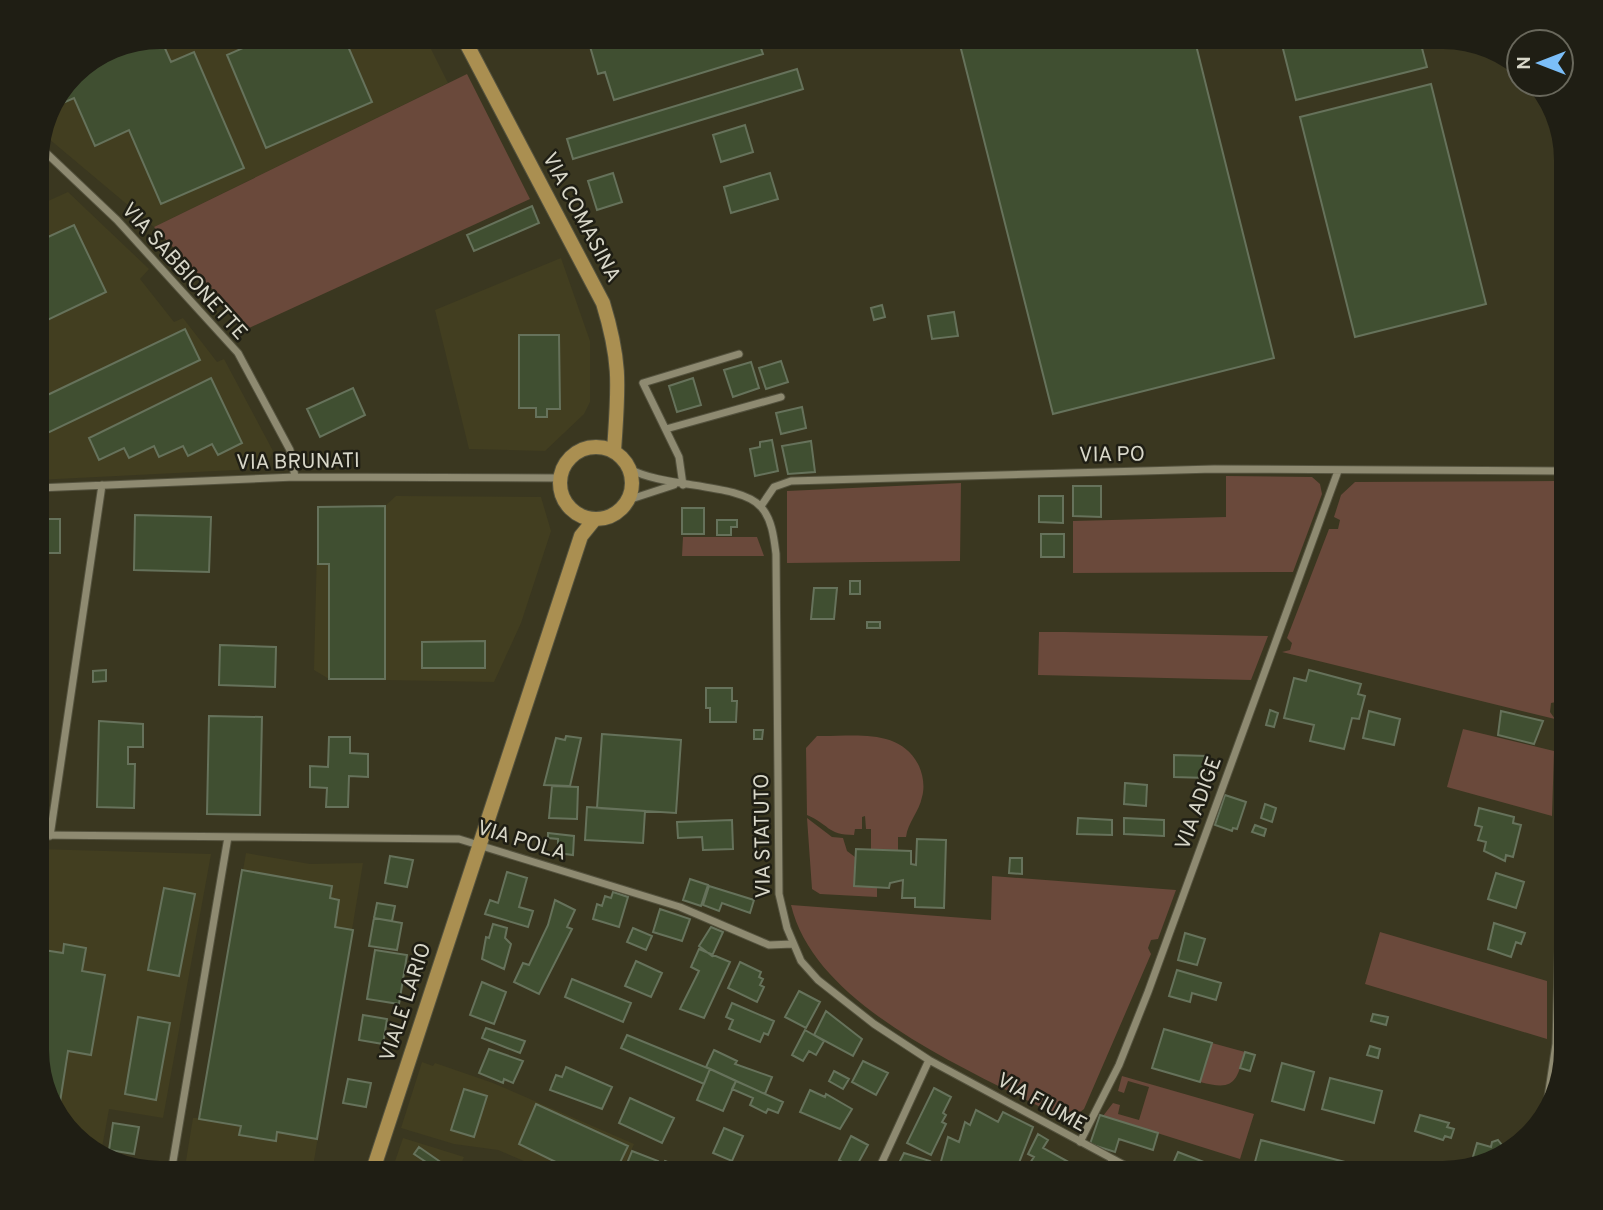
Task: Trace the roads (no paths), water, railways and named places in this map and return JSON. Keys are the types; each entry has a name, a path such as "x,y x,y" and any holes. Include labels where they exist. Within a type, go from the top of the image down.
{"main road":[{"name":"VIA COMASINA","path":"469,49 603,303 616,346 619,369 616,429 609,449"},
{"path":"479,844 581,536 594,520 614,514 628,500 632,490 630,469 609,449 580,450 563,466 559,478 560,491 573,512 581,536"},
{"path":"573,512 594,520"},
{"name":"VIALE LARIO","path":"376,1161 479,844"}],"street":[{"name":"VIA SABBIONETTE","path":"49,155 117,220 238,353 290,450 295,477"},
{"path":"679,485 679,457 643,383 739,355"},
{"path":"666,429 781,397"},
{"path":"630,469 679,485 732,492 761,506"},
{"name":"VIA PO","path":"761,506 774,487 791,481 1092,471 1554,471"},
{"name":"VIA ADIGE","path":"1080,1142 1119,1065 1149,992 1338,471"},
{"name":"VIA BRUNATI","path":"49,487 295,477 559,478"},
{"path":"50,836 103,485"},
{"path":"628,500 679,485"},
{"name":"VIA STATUTO","path":"761,506 774,536 776,554 779,894 793,944 801,961 818,980 895,1040 929,1060"},
{"name":"VIA POLA","path":"50,836 459,838 680,907 769,945 793,944"},
{"path":"173,1161 228,836"},
{"path":"883,1161 929,1060"},
{"name":"VIA FIUME","path":"929,1060 1112,1160"}]}
